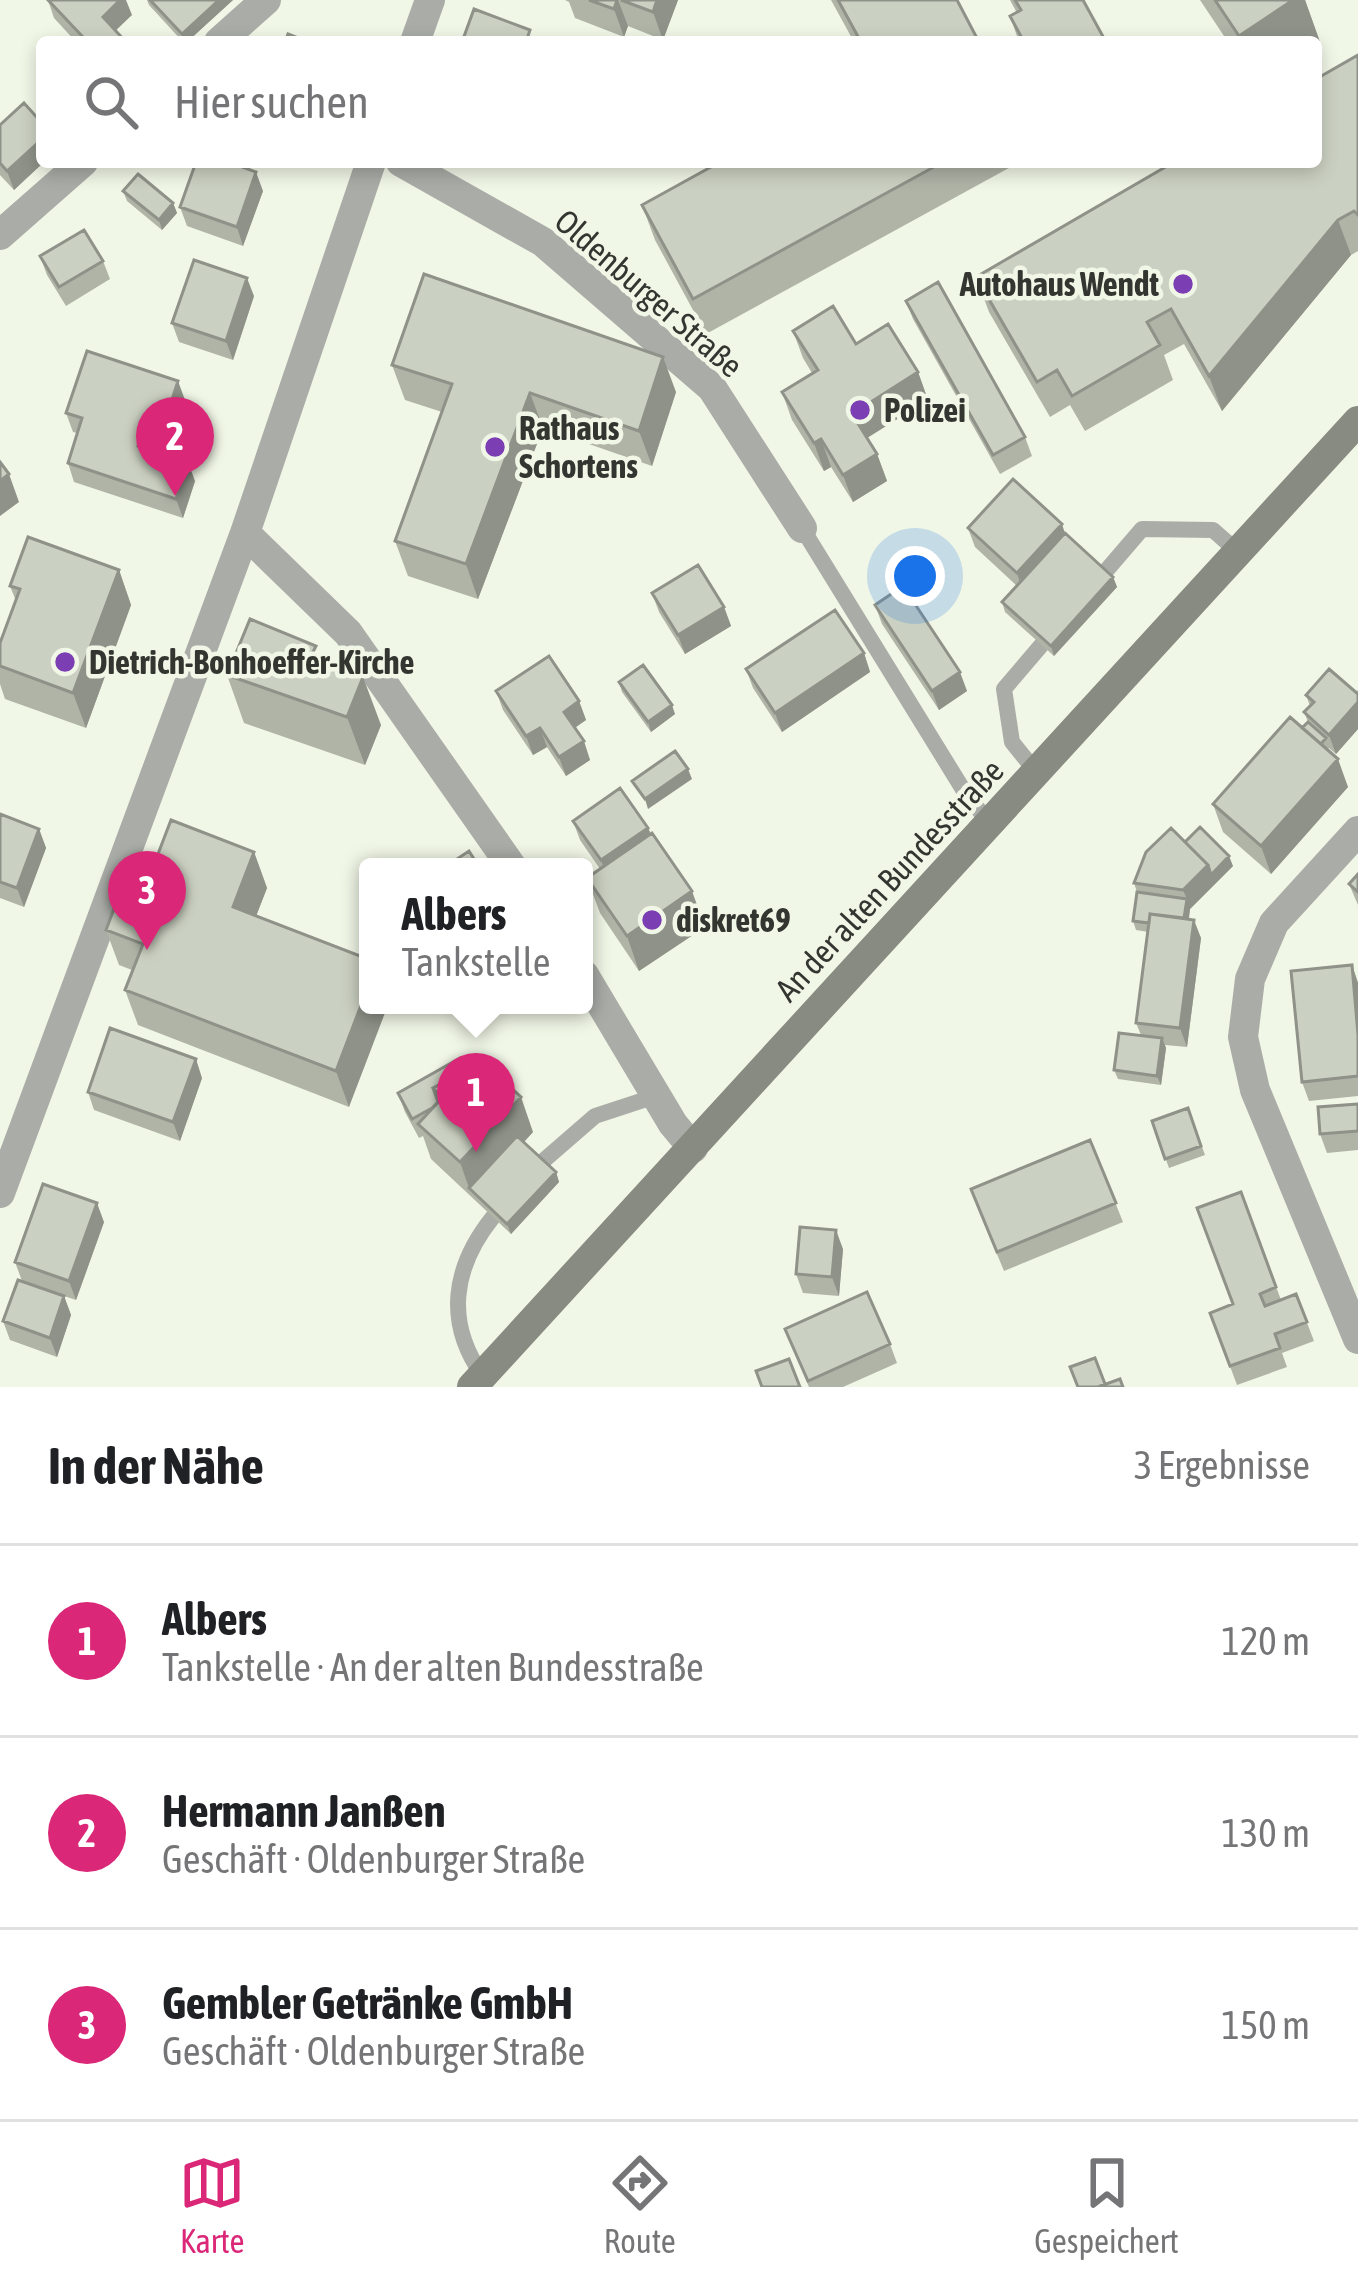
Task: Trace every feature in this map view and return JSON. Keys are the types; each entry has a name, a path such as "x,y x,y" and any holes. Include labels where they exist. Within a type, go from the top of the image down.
{"street":[{"path":"226,36 266,0"},
{"path":"417,36 430,0"},
{"path":"0,236 76,168"},
{"path":"0,1193 245,533 369,168"},
{"name":"Oldenburger Straße","path":"411,168 543,242 712,388 802,528"},
{"name":"An der alten Bundesstraße","path":"478,1382 1358,421"},
{"path":"245,533 349,633 506,858"},
{"path":"1358,831 1274,923 1250,979 1243,1037 1255,1090 1358,1339"},
{"path":"593,990 693,1148"}],"lane":[{"path":"802,528 964,791 990,824"},
{"path":"1081,600 1142,529 1213,530 1238,552"},
{"path":"1037,772 1012,742 1004,689 1065,618"},
{"path":"542,1162 595,1116 656,1096"},
{"path":"478,1382 456,1318 457,1286 476,1238 493,1217"}],"building":[{"path":"48,0 120,0 103,17 120,36 82,36"},
{"path":"150,0 219,0 182,34"},
{"path":"589,0 617,0 614,9"},
{"path":"621,0 657,0 653,12"},
{"path":"838,0 957,0 976,36 858,36"},
{"path":"1015,0 1083,0 1103,36 1021,36 1010,16 1021,10"},
{"path":"1215,0 1293,0 1239,36"},
{"path":"474,9 530,30 528,36 464,36"},
{"name":"Autohaus Wendt","path":"1358,55 1358,215 1354,211 1338,220 1209,376 1171,309 1147,322 1160,345 1072,396 1057,370 1037,382 976,277 1164,168 1322,168 1322,76"},
{"path":"24,103 36,116 36,144 7,171 0,163 0,125"},
{"path":"194,168 256,172 237,227 180,207"},
{"path":"709,168 932,168 693,299 642,205"},
{"path":"138,174 173,203 159,220 123,191"},
{"path":"84,230 103,261 59,287 40,256"},
{"path":"194,260 247,278 226,341 172,323"},
{"name":"Rathaus Schortens","path":"424,274 663,357 639,431 530,393 466,564 395,541 452,384 392,365"},
{"path":"938,282 1025,437 993,455 906,301"},
{"name":"Polizei","path":"833,306 856,344 888,324 918,372 852,414 877,454 843,475 821,439 814,443 782,392 818,370 793,331"},
{"path":"87,351 178,381 160,437 143,432 138,446 188,462 176,499 68,463 82,418 66,413"},
{"path":"1013,479 1062,524 1017,573 968,528"},
{"path":"1065,533 1113,577 1051,646 1002,602"},
{"path":"28,537 119,570 73,693 0,666 0,643 20,589 10,586"},
{"path":"698,565 724,607 678,635 652,593"},
{"path":"903,586 960,672 932,691 875,605"},
{"path":"835,610 864,653 775,713 746,669"},
{"path":"250,619 316,646 311,656 363,677 347,717 227,675"},
{"path":"549,656 579,701 564,712 584,741 559,757 540,728 526,736 496,691"},
{"path":"643,665 672,705 648,722 619,682"},
{"path":"1329,669 1358,694 1358,702 1329,735 1304,712 1314,702 1306,695"},
{"path":"1290,717 1338,759 1261,846 1213,804"},
{"path":"1308,722 1326,738 1321,744 1302,728"},
{"path":"675,751 688,769 645,799 632,781"},
{"path":"620,788 648,828 601,860 573,821"},
{"path":"0,814 39,829 17,888 0,882"},
{"path":"171,820 254,852 233,907 359,956 359,1011 336,1071 125,990 143,944 106,930 125,880 145,888"},
{"path":"1200,827 1229,856 1211,875 1208,865 1185,842"},
{"path":"1171,828 1208,865 1183,890 1134,883 1146,852"},
{"path":"652,833 692,891 627,936 593,887 593,874"},
{"path":"1137,892 1187,899 1184,918 1150,914 1149,923 1133,921"},
{"path":"1150,914 1194,920 1180,1028 1136,1023"},
{"path":"1352,965 1358,1076 1302,1082 1291,971"},
{"path":"110,1028 196,1059 173,1122 88,1092"},
{"path":"1119,1033 1162,1038 1157,1076 1114,1070"},
{"path":"460,1058 467,1070 433,1088 438,1102 412,1119 398,1093"},
{"path":"488,1066 521,1097 460,1162 418,1124 442,1098 433,1088 469,1069 478,1078"},
{"path":"1358,1104 1358,1131 1320,1134 1318,1107"},
{"path":"1188,1108 1201,1146 1165,1159 1152,1121"},
{"path":"517,1136 556,1172 507,1224 469,1188"},
{"path":"1090,1140 1116,1203 997,1252 971,1189"},
{"path":"43,1184 97,1203 69,1281 15,1262"},
{"path":"1241,1192 1276,1287 1260,1294 1265,1306 1296,1294 1307,1322 1275,1334 1280,1348 1230,1366 1210,1313 1233,1304 1197,1208"},
{"path":"800,1227 836,1230 832,1277 796,1274"},
{"path":"18,1280 64,1296 50,1338 3,1321"},
{"path":"867,1292 890,1344 808,1381 785,1329"},
{"path":"1095,1358 1105,1384 1078,1387 1070,1367"},
{"path":"789,1359 800,1387 762,1387 756,1371"},
{"path":"1120,1379 1123,1387 1098,1387"}],"place":[{"name":"Autohaus Wendt","path":"1183,284"},
{"name":"Polizei","path":"860,410"},
{"name":"Rathaus Schortens","path":"495,447"},
{"name":"Hermann Janßen","path":"175,496"},
{"name":"Dietrich-Bonhoeffer-Kirche","path":"65,662"},
{"name":"diskret69","path":"652,920"},
{"name":"Gembler Getränke GmbH","path":"147,950"},
{"name":"Albers","path":"476,1152"}]}
